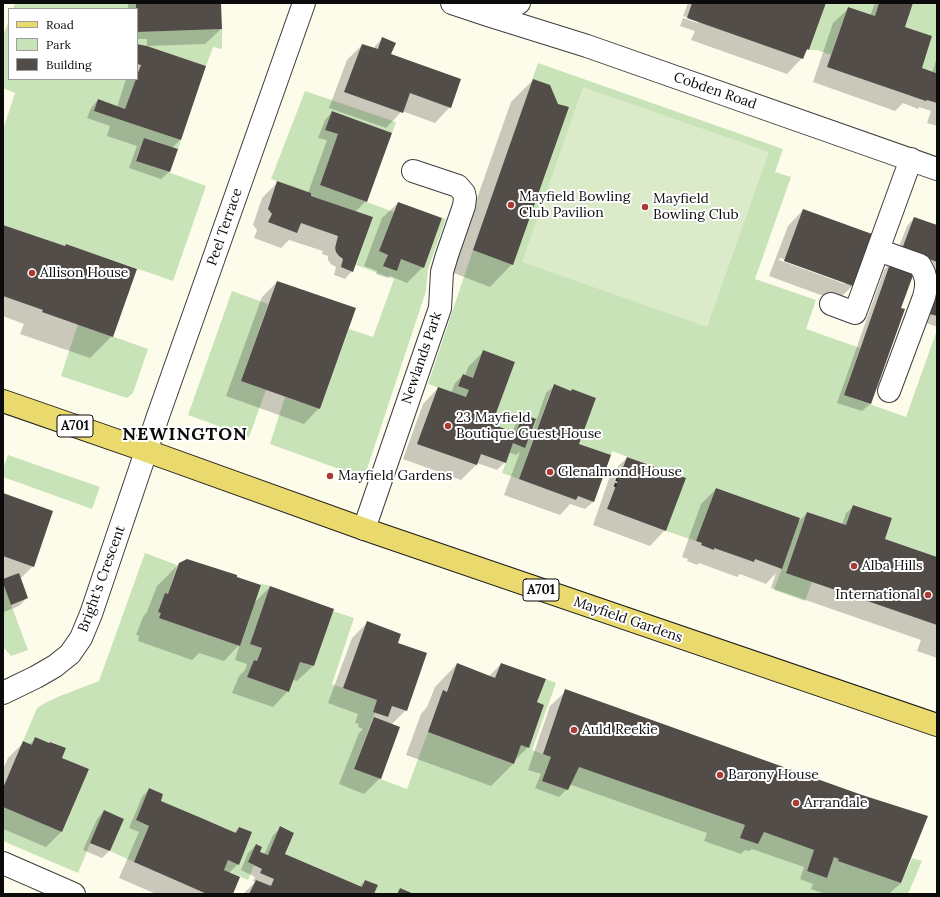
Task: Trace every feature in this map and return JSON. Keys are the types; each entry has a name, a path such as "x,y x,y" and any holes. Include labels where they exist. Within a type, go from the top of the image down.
{"main road":[{"name":"Mayfield Gardens","path":"3,401 364,530 937,725"}],"street":[{"name":"Peel Terrace","path":"146,451 304,3"},
{"name":"Cobden Road","path":"452,3 587,46 937,169"},
{"path":"491,16 519,3"},
{"path":"831,304 855,313 911,159"},
{"name":"Newlands Park","path":"364,530 440,308 442,272 464,206 464,193 458,186 413,170"},
{"path":"878,250 920,265 926,280 924,297 889,391"},
{"name":"Bright's Crescent","path":"3,693 55,666 70,654 81,638 91,614 146,451"},
{"path":"3,863 74,894"}],"path":[{"path":"615,487 620,470 622,470"}],"green space":[{"path":"15,3 136,3 136,8 13,8"},
{"path":"826,3 879,3 875,16 848,7 831,55 817,50 809,50"},
{"path":"913,3 937,3 936,73 922,68 932,36 905,27"},
{"path":"8,23 8,80 136,80 125,109 98,99 95,111 181,140 178,149 144,138 136,160 206,186 173,281 66,244 65,246 3,225 3,130 15,93 3,88 3,36"},
{"path":"222,29 222,49 213,47 206,66 138,44 138,32"},
{"path":"538,63 783,149 775,172 791,177 755,279 816,300 806,329 860,348 844,395 906,417 937,330 937,557 885,539 892,518 854,505 846,525 807,512 786,572 812,582 805,601 774,590 800,518 716,488 696,541 666,531 685,478 612,451 611,455 579,444 596,398 572,389 571,391 553,385 519,479 502,473 513,443 525,448 516,433 492,424 515,362 483,350 473,378 463,374 458,386 469,390 466,397 428,384"},
{"name":"Mayfield Bowling Club","path":"583,87 769,152 707,327 522,262"},
{"path":"305,91 396,122 392,133 332,111 325,130 338,134 320,185 394,212 379,251 388,255 384,266 397,271 401,259 424,267 442,218 446,219 428,269 426,291 364,478 270,444 285,397 320,409 349,329 373,337 394,279 356,265 373,217 311,196 311,193 271,179"},
{"path":"232,291 268,304 241,381 266,390 249,437 188,415"},
{"path":"78,324 148,349 133,393 127,398 61,376"},
{"path":"8,455 100,487 92,509 3,477 3,469"},
{"path":"145,553 177,565 168,594 165,593 158,612 161,613 160,618 240,646 261,585 270,586 250,644 262,648 257,661 254,660 247,677 289,692 300,662 314,666 333,611 354,618 332,684 377,700 373,711 375,712 354,769 407,789 428,732 514,764 521,745 529,748 544,705 537,702 546,679 556,683 532,750 745,825 741,838 758,844 764,832 814,850 807,871 827,878 834,857 839,859 839,861 901,883 912,858 922,861 908,894 414,894 400,888 397,894 374,894 378,885 365,880 362,887 285,854 294,833 281,826 268,855 260,852 256,845 248,862 254,865 248,880 224,870 228,860 239,865 252,832 239,827 236,833 161,801 163,794 149,788 136,820 149,826 134,862 110,851 124,819 104,810 78,873 3,841 3,807 62,832 89,769 62,758 66,748 51,742 32,745 23,741 37,708 60,696 99,681"},
{"path":"3,583 28,650 11,656 3,647"}],"building":[{"path":"136,3 221,3 222,29 138,32 138,8 136,8"},
{"path":"692,3 826,3 809,50 807,49 803,59 687,18"},
{"path":"879,3 913,3 905,27 932,36 922,68 936,73 937,71 937,103 926,101 827,67 848,7 875,16"},
{"path":"382,37 396,43 391,54 461,79 451,108 410,93 403,113 344,92 362,44 378,49"},
{"path":"138,44 206,66 181,140 94,111 98,99 125,109 136,80 138,80 138,72 141,65 138,64"},
{"name":"Mayfield Bowling Club Pavilion","path":"533,79 550,85 558,104 569,107 513,265 473,250"},
{"path":"332,111 392,133 367,202 320,185 338,134 325,130"},
{"path":"144,138 178,149 170,172 136,161"},
{"path":"277,181 311,193 311,196 373,217 353,272 341,267 343,259 336,252 335,248 338,236 301,223 297,233 268,222 272,214 268,209"},
{"path":"398,202 442,218 424,268 401,259 397,271 383,266 388,255 379,251"},
{"path":"803,209 872,234 853,286 784,261"},
{"path":"914,217 937,225 937,262 902,249"},
{"path":"3,225 65,246 66,244 137,269 113,337 42,312 43,310 3,296"},
{"path":"891,261 915,270 901,308 905,309 871,404 844,395"},
{"path":"277,281 356,308 320,409 241,381"},
{"path":"937,283 937,316 926,313"},
{"path":"483,350 515,362 492,424 516,433 523,414 536,419 525,448 513,443 506,463 481,454 477,465 417,444 438,387 466,397 469,390 458,386 463,374 473,378"},
{"path":"554,384 571,391 572,389 596,398 579,444 611,455 594,502 578,496 576,500 519,479"},
{"path":"627,457 686,478 666,531 607,509"},
{"path":"716,488 800,518 782,569 755,559 754,562 714,548 714,550 701,545 702,543 696,541"},
{"path":"3,493 53,511 34,567 3,556"},
{"path":"853,505 892,518 885,539 937,557 937,625 786,573 807,512 846,525"},
{"path":"187,559 237,575 237,577 261,585 240,646 159,618 161,613 158,612 165,593 168,594 179,563"},
{"path":"19,573 28,598 11,605 3,579"},
{"path":"270,586 334,609 314,666 300,662 289,692 247,677 254,660 257,661 262,648 250,644"},
{"path":"367,621 401,634 398,643 427,653 407,711 392,706 388,717 373,712 377,700 343,688"},
{"path":"457,663 495,678 501,663 546,679 537,702 544,705 529,748 521,745 514,764 428,732 443,690 447,692"},
{"path":"565,689 862,795 928,816 901,883 838,861 839,859 834,857 827,878 807,871 814,850 764,832 758,844 740,838 745,825 579,767 568,790 542,781 551,757 543,754"},
{"path":"374,717 400,727 381,779 354,769"},
{"path":"35,737 66,748 62,758 89,769 62,832 3,807 3,788 23,741 32,745"},
{"path":"149,788 163,794 161,801 236,833 239,827 252,832 239,865 228,860 224,870 240,877 233,894 207,894 134,862 149,826 136,820"},
{"path":"104,810 124,819 110,851 90,843"},
{"path":"280,826 294,833 285,854 362,887 365,880 378,885 374,894 249,894 256,880 271,886 274,879 260,873 262,869 248,862 256,844 262,847 260,852 268,855"},
{"path":"400,888 414,894 397,894"}],"place":[{"name":"Mayfield Bowling Club Pavilion","path":"511,205"},
{"name":"Mayfield Bowling Club","path":"645,207"},
{"name":"Allison House","path":"32,273"},
{"name":"23 Mayfield Boutique Guest House","path":"448,426"},
{"name":"Glenalmond House","path":"550,472"},
{"name":"Mayfield Gardens","path":"330,476"},
{"name":"Alba Hills","path":"854,566"},
{"name":"International","path":"928,595"},
{"name":"Auld Reekie","path":"574,730"},
{"name":"Barony House","path":"720,775"},
{"name":"Arrandale","path":"796,803"}],"district":[{"name":"NEWINGTON","path":"185,435"}]}
